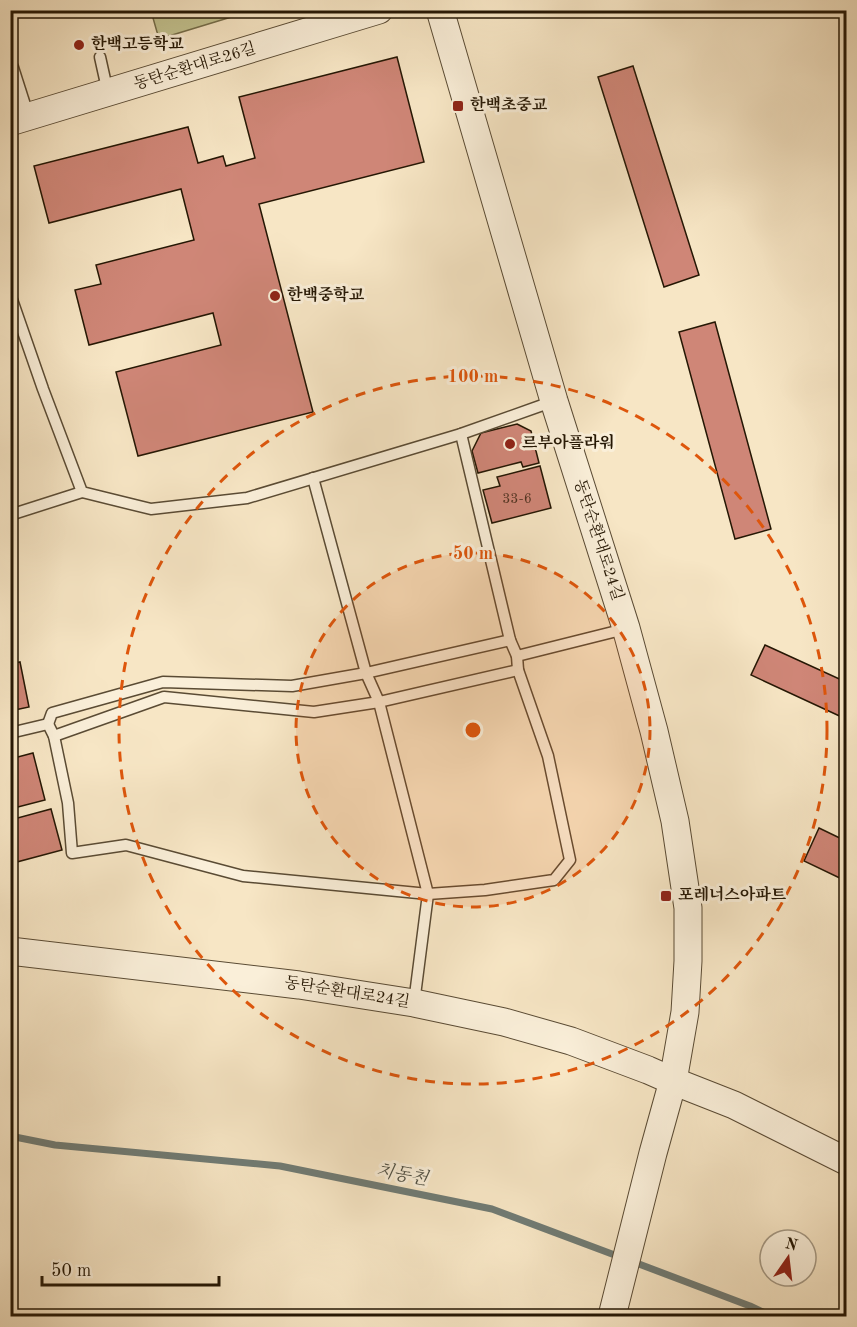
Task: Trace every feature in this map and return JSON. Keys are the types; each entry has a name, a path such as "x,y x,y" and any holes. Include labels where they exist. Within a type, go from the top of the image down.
{"street":[{"name":"동탄순환대로26길","path":"18,120 380,10"},
{"name":"동탄순환대로24길","path":"440,10 554,402 626,628 675,821 687,908 688,961 685,1012 673,1081 612,1317"},
{"path":"10,68 18,120"},
{"name":"동탄순환대로24길","path":"10,951 299,985 414,1003 504,1022 571,1041 648,1070 734,1105 846,1161"}],"lane":[{"path":"100,57 108,93"},
{"path":"10,294 82,492"},
{"path":"10,515 82,492 151,509 247,498 461,434 554,402"},
{"path":"461,434 510,640 517,656 518,670 548,756 570,860 554,880 485,890 428,894 243,876 126,845 72,854 68,802 54,736 48,724 52,713 163,682 292,686 366,673 510,640"},
{"path":"313,478 366,673 379,702 428,894 414,1003"},
{"path":"517,656 626,628"},
{"path":"54,736 164,697 314,711 379,702 518,670"},
{"path":"10,733 48,724"}],"green space":[{"path":"151,10 251,11 159,39"}],"building":[{"path":"397,57 424,162 259,204 313,412 138,456 116,372 221,345 213,313 89,345 75,290 101,284 96,265 194,240 181,189 49,223 34,166 188,127 198,163 223,156 226,166 255,158 239,97"},
{"path":"633,66 699,275 664,287 598,77"},
{"path":"715,322 771,529 735,539 679,332"},
{"path":"517,424 531,431 539,463 523,467 521,462 478,473 472,451 481,433"},
{"path":"540,466 551,508 492,523 483,490 500,486 497,477"},
{"path":"765,645 846,682 846,719 751,675"},
{"path":"20,662 29,707 10,711 10,664"},
{"path":"33,753 45,800 10,809 10,759"},
{"path":"51,809 62,850 13,863 10,856 10,820"},
{"path":"819,828 846,841 846,881 804,861"}],"waterway":[{"name":"치동천","path":"10,1136 55,1145 280,1166 492,1209 620,1257"},
{"name":"치동천","path":"631,1261 771,1316"}],"place":[{"name":"한백고등학교","path":"79,45"},
{"name":"한백초중교","path":"458,106"},
{"name":"한백중학교","path":"275,296"},
{"name":"르부아플라워","path":"510,444"},
{"name":"포레너스아파트","path":"666,896"}]}
